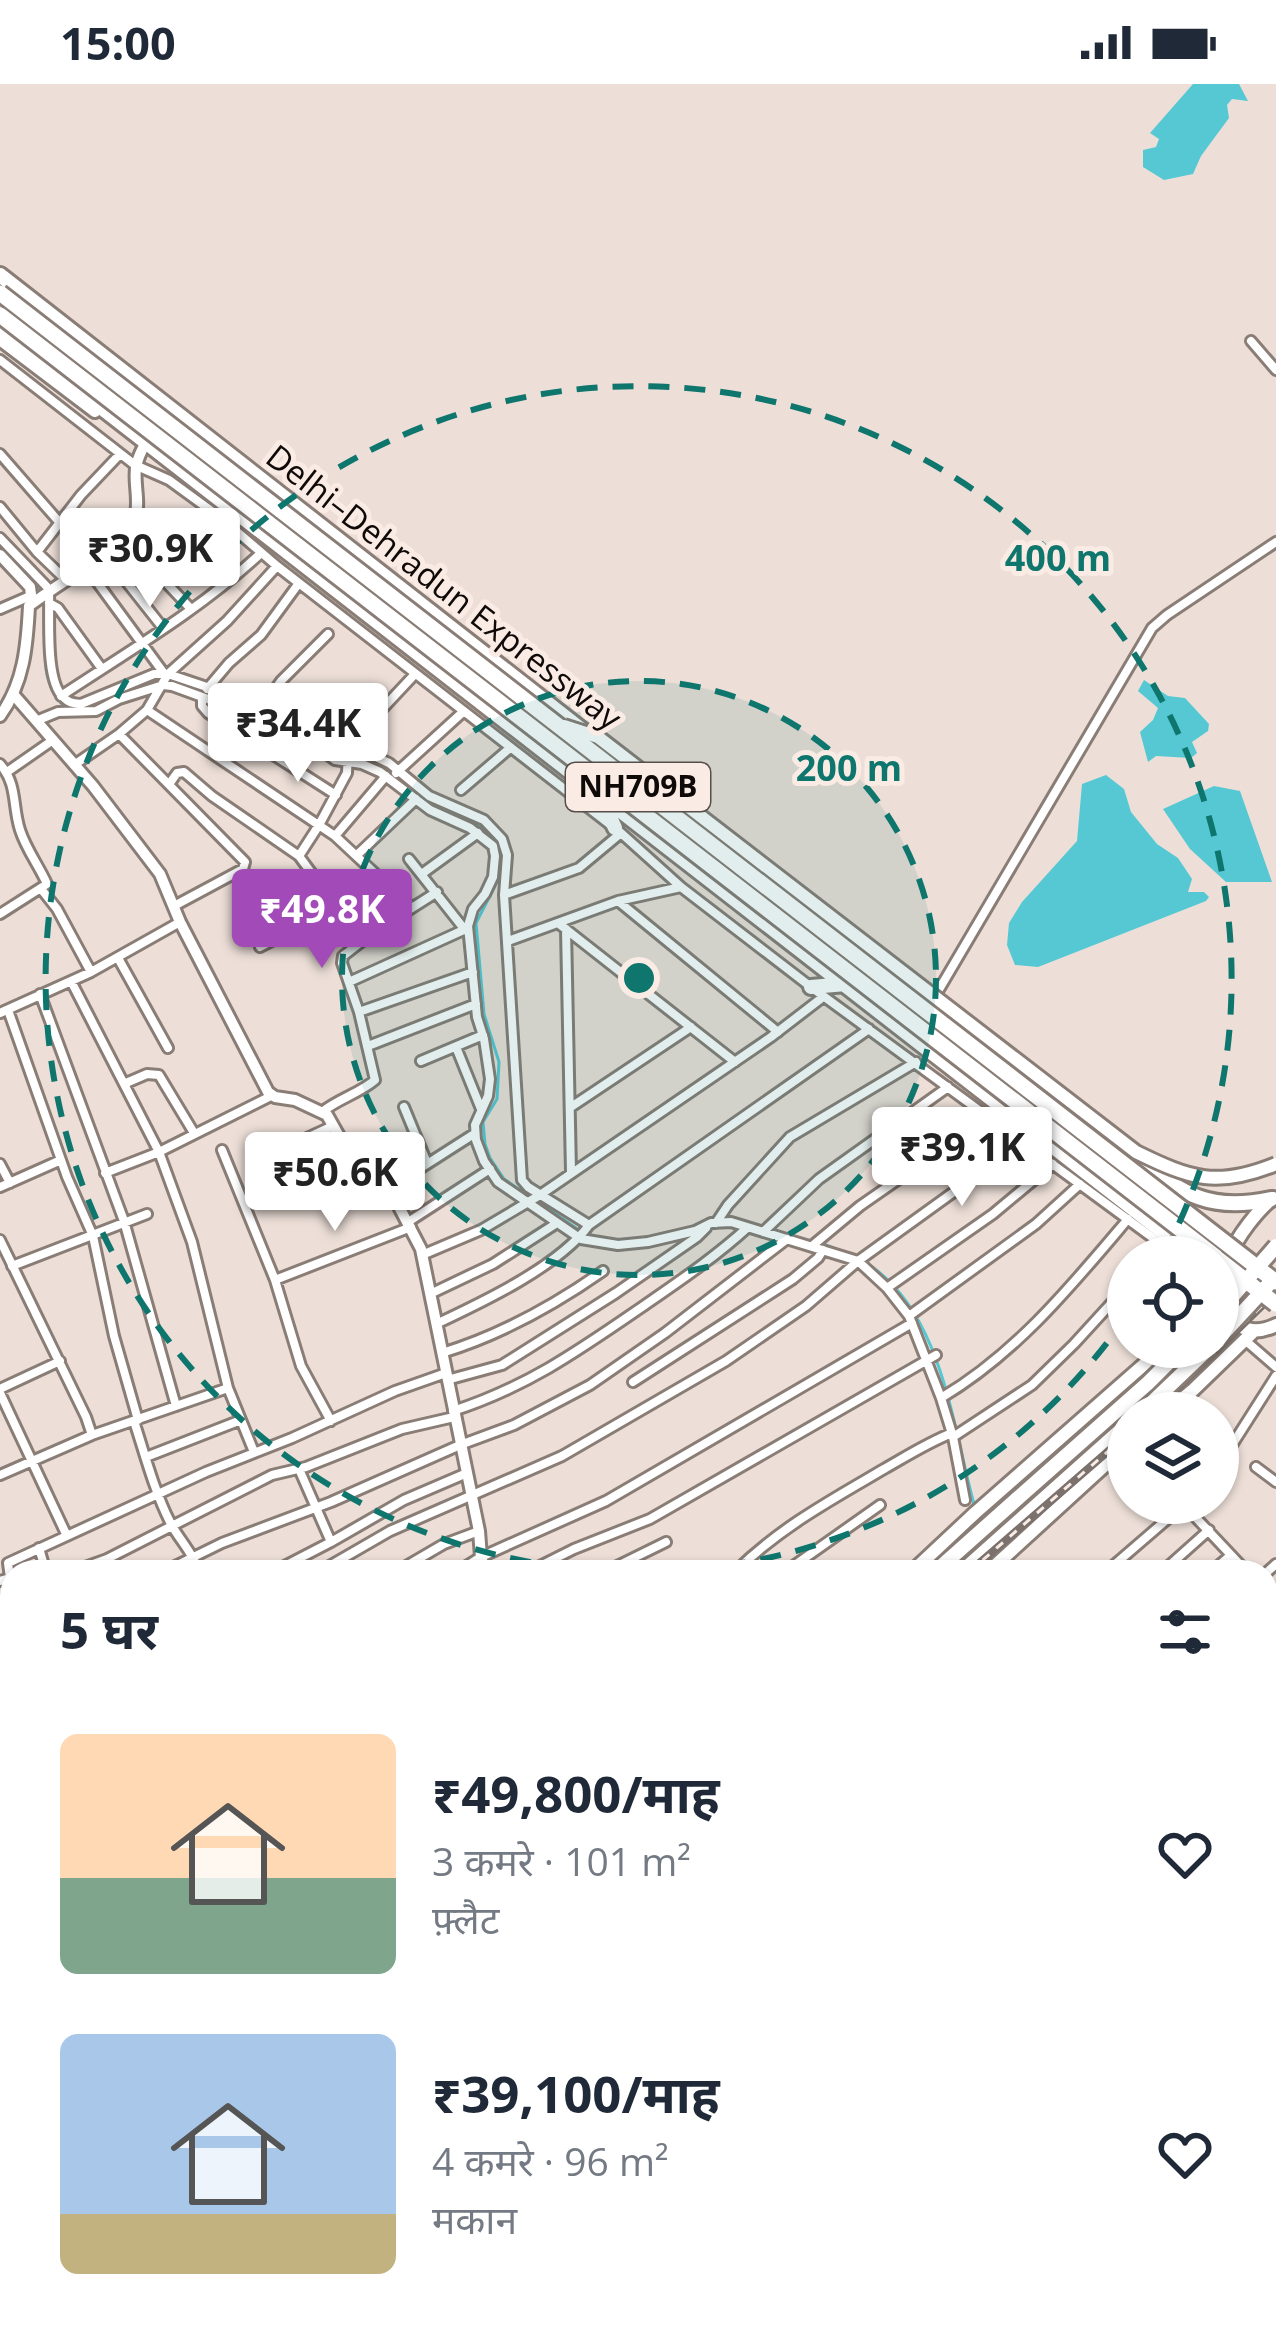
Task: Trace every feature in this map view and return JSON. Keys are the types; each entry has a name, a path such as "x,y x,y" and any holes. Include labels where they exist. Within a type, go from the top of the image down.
{"highway":[{"name":"Delhi–Dehradun Expressway","path":"0,275 1065,1106 1191,1197 1233,1205 1273,1198"},
{"name":"NH709B","path":"0,293 1276,1279"},
{"name":"NH709B","path":"0,315 1186,1236"},
{"name":"Delhi–Dehradun Expressway","path":"0,329 846,984 1160,1236"},
{"path":"572,773 597,742"},
{"path":"599,794 618,830"},
{"path":"817,992 846,984"},
{"path":"1239,1289 1276,1246"},
{"name":"NH709B","path":"1239,1277 1276,1304"},
{"path":"1239,1317 1276,1279"},
{"path":"948,1560 1163,1368"},
{"path":"1163,1392 1188,1368"},
{"path":"975,1560 1107,1443"}],"main road":[{"path":"0,339 146,445"},
{"path":"557,724 598,737 1136,1152 1201,1178 1232,1178 1276,1164"},
{"path":"1238,1236 1273,1198"},
{"path":"1190,1392 1249,1335 1276,1325"},
{"path":"1239,1327 1249,1335"},
{"path":"925,1560 1140,1368"},
{"path":"1001,1560 1107,1463"}],"street":[{"path":"1251,341 1276,370"},
{"path":"0,360 135,465 169,480 220,518 817,992 1156,1236"},
{"path":"0,609 42,597 121,536 136,516 135,465 167,405"},
{"path":"0,454 60,523"},
{"path":"37,552 81,494 120,454"},
{"path":"0,506 65,579"},
{"path":"163,579 220,518"},
{"path":"121,536 191,609"},
{"path":"0,538 42,597 51,671 68,702 81,704 154,674 296,732 332,758 367,753 393,765 393,775 416,799 478,832 493,846 495,866 467,929 490,1079 476,1140 498,1182 584,1232"},
{"path":"932,1002 1152,628 1276,542"},
{"path":"103,552 163,628"},
{"path":"61,696 235,578 261,553"},
{"path":"0,555 58,608 102,669"},
{"path":"74,765 147,710 165,678 277,566"},
{"path":"86,567 165,678"},
{"path":"298,583 261,634 204,693 202,706 336,795"},
{"path":"0,716 14,694 42,597"},
{"path":"264,705 328,634"},
{"path":"298,856 320,826 347,773 356,737 415,674"},
{"path":"37,721 58,712 96,711 165,678"},
{"path":"204,693 296,717 348,755"},
{"path":"14,694 160,874 271,1096"},
{"path":"147,710 335,836 412,908"},
{"path":"335,836 464,711"},
{"path":"119,734 242,857 245,866 174,907"},
{"path":"0,914 46,887 21,834 14,785 3,768 52,740"},
{"path":"461,790 510,748"},
{"path":"170,783 184,772 298,856 321,886"},
{"path":"393,775 491,826 502,839 521,1172 532,1199 557,1223 619,1245 695,1231 716,1221 765,1230 860,1260 890,1286 931,1357 946,1395 965,1500"},
{"path":"357,855 416,799"},
{"path":"503,895 579,868 618,830"},
{"path":"423,874 478,832"},
{"path":"409,859 467,929"},
{"path":"508,941 562,926 618,901 681,887"},
{"path":"42,890 91,972"},
{"path":"322,1112 339,1098 373,1083 375,1076 343,956 437,892"},
{"path":"618,901 778,1031"},
{"path":"260,947 345,903 374,932"},
{"path":"180,922 91,972 4,1011 93,1236 114,1336 158,1494 172,1527 195,1560"},
{"path":"562,926 735,1062"},
{"path":"562,926 571,1174"},
{"path":"350,982 467,929"},
{"path":"118,958 168,1048"},
{"path":"359,1012 472,972"},
{"path":"71,980 159,1152 192,1242 228,1388 254,1452"},
{"path":"422,1255 481,1230 571,1174 778,1031 817,992"},
{"path":"40,994 124,1222 176,1406"},
{"path":"368,1046 476,1004"},
{"path":"570,1108 691,1028"},
{"path":"436,1324 508,1287 870,1028"},
{"path":"421,1061 483,1035"},
{"path":"456,1047 481,1109"},
{"path":"15,1560 395,1391 502,1365 697,1238 790,1137 916,1062"},
{"path":"126,1083 147,1074 159,1075 194,1133"},
{"path":"765,1230 819,1179 948,1087"},
{"path":"105,1172 159,1152 271,1096 322,1112 358,1167 390,1194 422,1255 482,1560"},
{"path":"404,1107 427,1163"},
{"path":"633,1382 793,1279 818,1258 818,1245 875,1195 988,1117"},
{"path":"285,1148 333,1126"},
{"path":"390,1194 427,1163 476,1133"},
{"path":"294,1163 341,1140"},
{"path":"340,1560 471,1493 562,1456 686,1385 806,1306 860,1260 1023,1142"},
{"path":"221,1150 275,1280 301,1366 331,1421"},
{"path":"0,1164 5,1185 62,1160"},
{"path":"890,1286 993,1214 1053,1164"},
{"path":"275,1280 409,1225 490,1169"},
{"path":"476,1560 606,1501 911,1317 1080,1184"},
{"path":"12,1266 147,1214"},
{"path":"946,1395 1024,1336 1128,1219"},
{"path":"430,1294 493,1264 557,1223"},
{"path":"104,1560 272,1475 454,1414 532,1379 720,1252 748,1227"},
{"path":"186,1560 514,1425 590,1385 787,1239"},
{"path":"0,1240 92,1435"},
{"path":"442,1353 521,1322 603,1271"},
{"path":"747,1560 810,1512 922,1445 955,1434 1032,1384 1107,1308"},
{"path":"1249,1335 1276,1367"},
{"path":"555,1560 666,1510 931,1357"},
{"path":"60,1361 0,1391 67,1536"},
{"path":"1239,1434 1276,1376"},
{"path":"0,1475 92,1435 228,1388"},
{"path":"146,1457 241,1420"},
{"path":"1256,1468 1276,1482"},
{"path":"299,1469 332,1542"},
{"path":"297,1560 404,1500 466,1473"},
{"path":"802,1560 880,1505"},
{"path":"1120,1560 1162,1524"},
{"path":"1203,1524 1236,1560"},
{"path":"1175,1560 1209,1530"},
{"path":"417,1560 479,1531"},
{"path":"630,1560 667,1542"},
{"path":"39,1549 42,1560"},
{"path":"1225,1560 1231,1555"}],"water":[{"path":"1193,84 1239,84 1248,101 1232,99 1227,105 1229,118 1193,174 1164,180 1143,167 1143,150 1156,147 1159,139 1150,133"},
{"path":"1144,680 1168,696 1185,698 1209,724 1208,731 1192,742 1197,753 1191,758 1156,756 1148,762 1140,732 1158,708 1138,691"},
{"path":"1106,775 1124,789 1131,812 1157,844 1178,858 1192,879 1188,892 1204,892 1209,897 1038,967 1015,965 1007,945 1009,923 1077,841 1082,784"},
{"path":"1214,786 1240,791 1272,882 1226,882 1190,849 1163,809"}],"waterway":[{"path":"0,546 39,590 46,613 49,681 66,709"},
{"path":"87,707 154,680 176,681 272,712 336,754 358,756 389,770 435,807 487,831 502,856 495,886 476,923 484,1014 499,1062 497,1099 483,1122 485,1144 504,1179 596,1238"},
{"path":"664,1234 684,1230"},
{"path":"768,1230 811,1241"},
{"path":"821,1243 856,1257"},
{"path":"865,1262 891,1283 928,1339 974,1504"}],"railway":[{"path":"1174,1392 1276,1292"},
{"path":"983,1560 1107,1452"}]}
